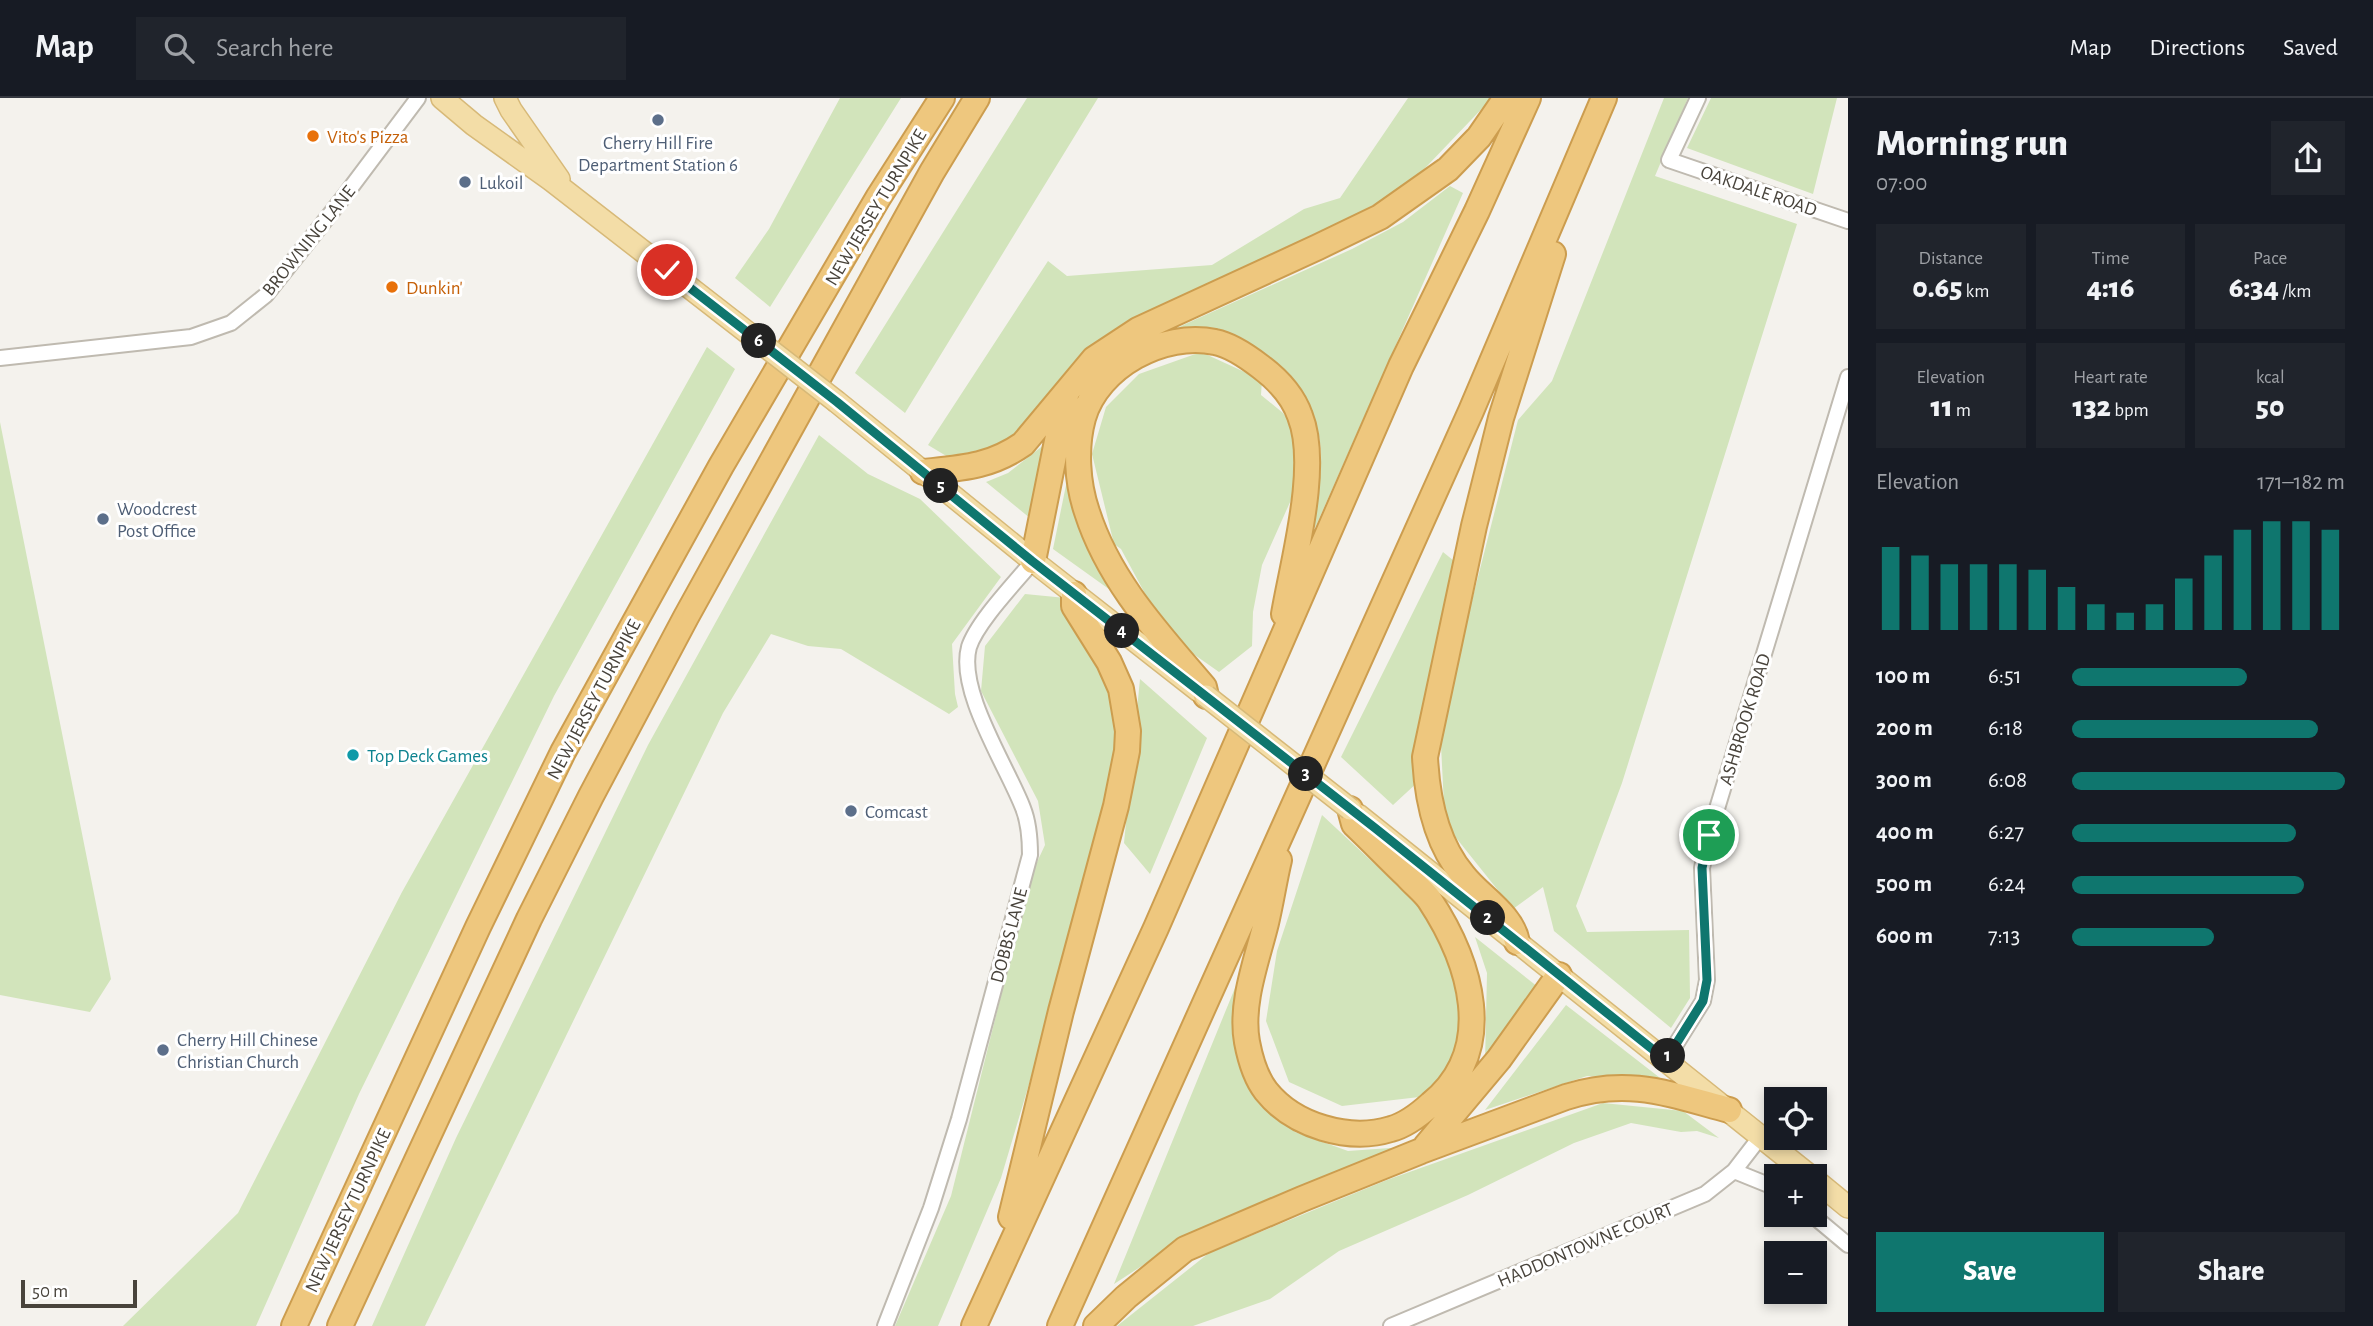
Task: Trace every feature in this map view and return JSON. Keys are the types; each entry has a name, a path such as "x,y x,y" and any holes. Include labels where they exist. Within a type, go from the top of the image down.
{"highway":[{"name":"NEW JERSEY TURNPIKE","path":"294,1326 478,927 563,752 721,466 878,198 942,98"},
{"name":"NEW JERSEY TURNPIKE","path":"340,1326 529,919 591,796 686,617 919,196 977,98"},
{"path":"923,472 975,467 1008,454 1023,444 1094,359 1138,330 1380,217 1448,169 1479,137 1506,98"},
{"path":"974,1326 1156,929 1401,366 1477,211 1528,98"},
{"path":"1060,1326 1471,411 1603,100"},
{"path":"1517,942 1515,928 1462,875 1444,845 1426,785 1425,757 1474,526 1501,418 1603,100"},
{"path":"1206,696 1204,687 1135,605 1106,558 1086,511 1079,476 1084,416 1095,394 1108,377 1127,361 1161,344 1192,340 1216,342 1249,357 1286,391 1300,416 1307,443 1309,474 1276,657"},
{"path":"1032,561 1067,391"},
{"path":"998,1273 1058,1024 1116,806 1126,751 1128,731 1121,689 1109,662 1074,606 1074,594"},
{"path":"1287,816 1251,984 1246,1018 1247,1041 1255,1072 1266,1090 1281,1106 1303,1120 1331,1130 1367,1134 1393,1129 1417,1116 1441,1097 1459,1073 1474,1027 1461,957 1428,898 1354,824 1350,809"},
{"path":"1421,1151 1458,1111 1499,1059 1559,975"},
{"path":"1096,1326 1126,1297 1185,1249 1301,1199 1494,1122 1585,1091 1620,1088 1649,1088 1728,1110"},
{"path":"356,1326 362,1312 371,1261"}],"main road":[{"path":"442,98 837,402 1032,561 1350,809 1795,1164"},
{"path":"505,98 571,195"},
{"path":"1827,1190 1848,1207"}],"street":[{"name":"BROWNING LANE","path":"0,358 191,337 231,323 266,295 418,98"},
{"name":"OAKDALE ROAD","path":"1698,98 1669,160 1848,220"},
{"name":"ASHBROOK ROAD","path":"1666,1060 1703,1001 1707,980 1702,868 1709,835 1848,377"},
{"name":"DOBBS LANE","path":"885,1326 930,1208 959,1118 1030,855 1030,833 1024,810 979,713 969,681 967,663 969,648 976,633 1032,561"},
{"name":"HADDONTOWNE COURT","path":"1391,1326 1704,1194 1734,1171 1761,1136"},
{"path":"1734,1171 1764,1183"},
{"path":"1827,1227 1848,1245"}],"green space":[{"path":"840,98 901,98 770,307 735,278 769,229"},
{"path":"1027,98 1098,98 905,413 855,373"},
{"path":"1408,98 1492,98 1407,187 1239,276 1164,303 1087,351 1016,437 974,456 948,457 928,445 1048,261 1067,276 1212,265 1304,209 1340,198"},
{"path":"1664,98 1688,98 1655,176 1797,224 1622,783 1576,906 1587,932 1689,930 1690,998 1671,1028 1554,931 1543,887 1513,909 1445,824 1440,726 1518,420 1552,381"},
{"path":"1711,98 1837,98 1813,194 1687,148"},
{"path":"1450,186 1463,193 1315,528 1310,524 1320,472 1319,436 1314,417 1295,384 1268,356 1251,347 1219,336 1170,331 1352,249 1403,222"},
{"path":"707,347 735,369 554,696 359,1094 256,1326 123,1326 238,1213 402,892"},
{"path":"1201,352 1262,380 1261,395 1283,413 1296,431 1299,482 1262,565 1253,612 1252,646 1219,672 1192,653 1156,614 1121,549 1114,544 1092,454 1106,407 1139,374"},
{"path":"0,422 111,979 90,1012 0,995"},
{"path":"819,435 868,474 920,499 1001,577 952,644 958,707 949,714 841,649 808,646 771,634 723,713 425,1326 372,1326 456,1138 648,745"},
{"path":"1075,441 1113,592 1053,549"},
{"path":"1045,444 1036,523 986,482 1008,473"},
{"path":"1443,552 1459,565 1419,781 1393,805 1341,757"},
{"path":"1025,594 1066,598 1122,722 1085,896 1001,1178 938,1326 895,1326 951,1196 1031,875 1045,845 1038,801 981,691 985,646"},
{"path":"1140,679 1207,738 1150,874 1124,843"},
{"path":"1322,815 1426,912 1464,996 1459,1061 1428,1096 1342,1106 1289,1082 1266,1021 1277,951"},
{"path":"1475,937 1538,987 1485,1063 1487,973"},
{"path":"1237,983 1244,1075 1295,1132 1348,1151 1404,1147 1174,1245 1114,1284"},
{"path":"1566,1005 1664,1081 1587,1076 1485,1110"},
{"path":"1603,1103 1683,1111 1719,1138 1697,1131 1681,1132 1631,1123 1574,1143 1468,1195 1339,1251 1270,1299 1193,1326 1117,1326 1209,1253 1387,1180"}],"place":[{"name":"Cherry Hill Fire Department Station 6","path":"658,120"},
{"name":"Vito's Pizza","path":"313,136"},
{"name":"Lukoil","path":"465,182"},
{"name":"Dunkin'","path":"392,287"},
{"name":"Woodcrest Post Office","path":"103,519"},
{"name":"Top Deck Games","path":"353,755"},
{"name":"Comcast","path":"851,811"},
{"name":"Cherry Hill Chinese Christian Church","path":"163,1050"}],"route":[{"path":"667,270 1666,1060 1703,1001 1707,980 1702,868 1709,835"}]}
